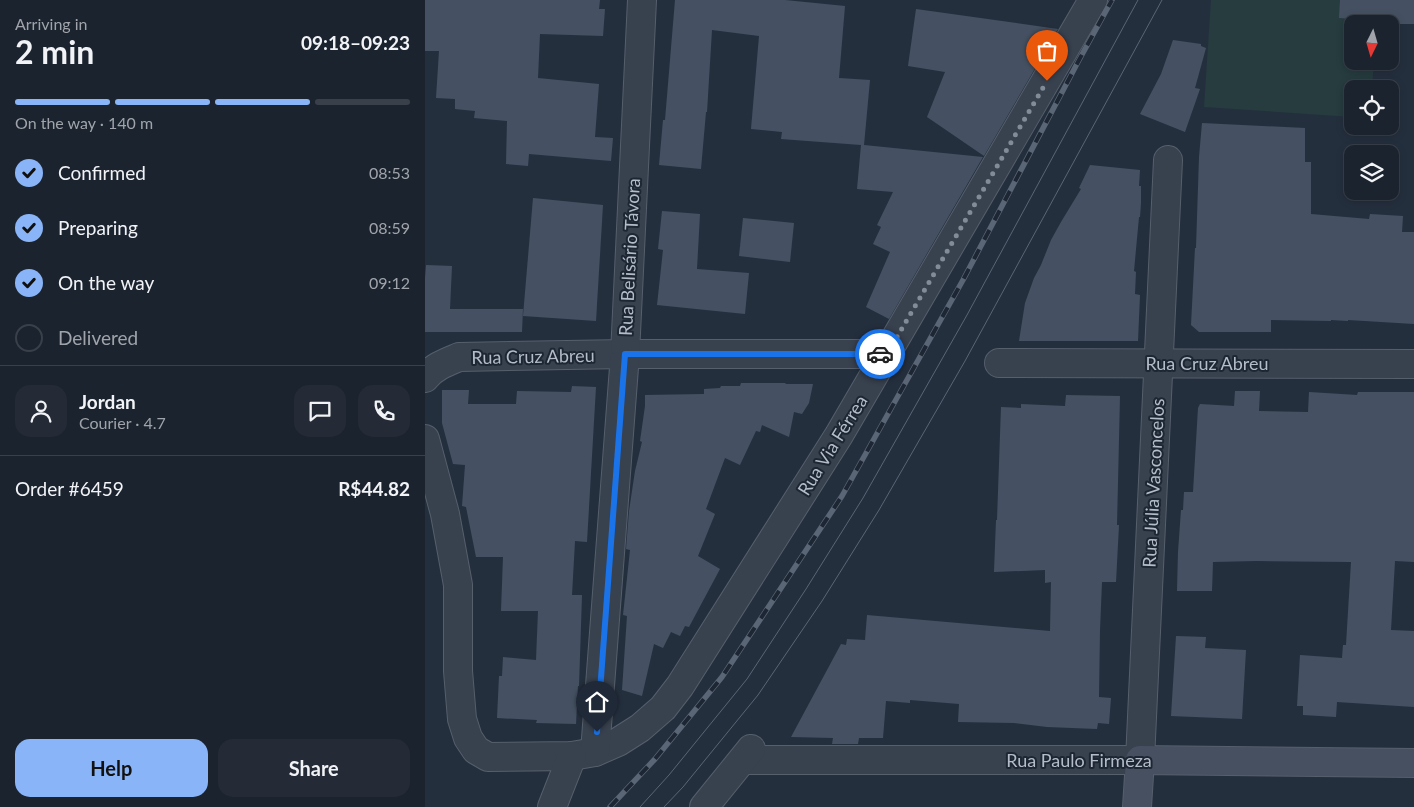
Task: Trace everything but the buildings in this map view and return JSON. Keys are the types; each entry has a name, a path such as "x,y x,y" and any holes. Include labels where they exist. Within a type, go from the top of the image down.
{"street":[{"name":"Rua Belisário Távora","path":"583,754 625,354 642,0"},
{"name":"Rua Via Férrea","path":"583,754 617,742 640,728 663,708 680,686 839,435 1093,0"},
{"name":"Rua Júlia Vasconcelos","path":"1137,807 1168,160"},
{"name":"Rua Cruz Abreu","path":"425,378 435,368 459,357 625,354 887,354"},
{"name":"Rua Cruz Abreu","path":"999,363 1414,364"},
{"path":"425,439 445,514 458,585 458,671 462,719 467,738 476,750 488,757 583,754"},
{"path":"552,807 583,754"},
{"name":"Rua Paulo Firmeza","path":"704,807 747,754 1414,763"}],"green space":[{"path":"1211,0 1378,0 1377,15 1344,15 1344,70 1373,70 1373,80 1344,80 1344,116 1204,107"}],"tram line":[{"path":"640,807 669,775 747,679 863,498 967,315 1138,0"},
{"path":"664,807 683,787 758,695 822,601 879,510 965,361 1162,0"}],"railway":[{"path":"610,807 655,759 722,677 842,496 963,280 1112,0"}],"way so far":[{"path":"880,354 887,354 1047,81"}],"route":[{"path":"597,732 625,354 880,354"}]}
